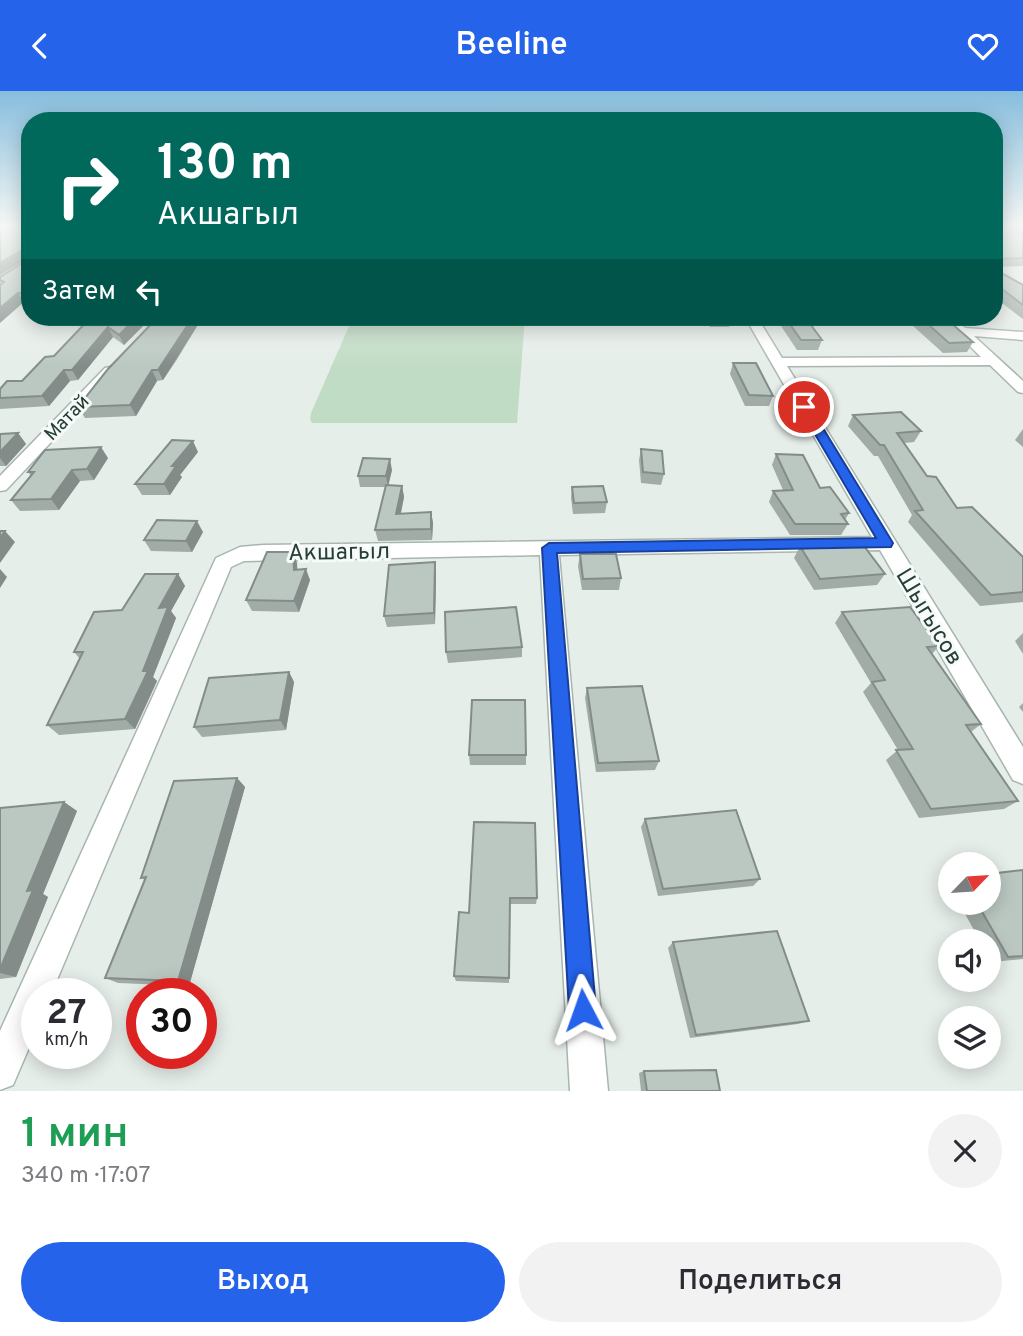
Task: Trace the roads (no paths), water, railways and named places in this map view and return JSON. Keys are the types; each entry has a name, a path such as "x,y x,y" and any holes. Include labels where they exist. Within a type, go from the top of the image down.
{"street":[{"name":"Шыгысов","path":"756,326 1023,771"},
{"path":"957,326 1023,389"},
{"path":"964,332 1023,337"},
{"name":"Матай","path":"0,487 124,356"},
{"path":"777,362 993,361"},
{"name":"Акшагыл","path":"0,1072 223,563 240,554 263,552 886,543"},
{"path":"549,548 589,1091"}]}
